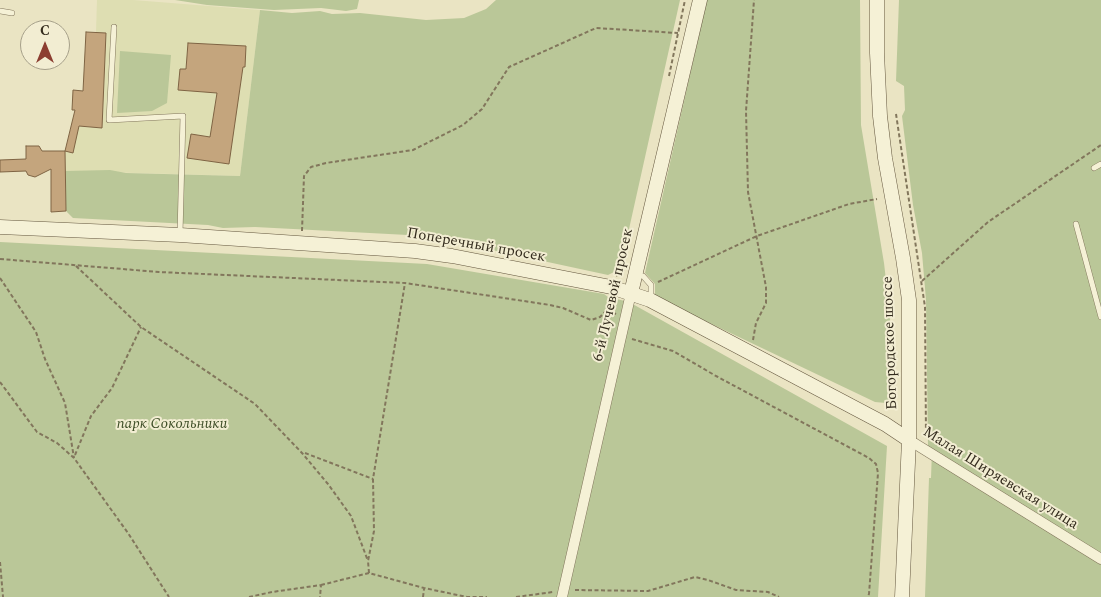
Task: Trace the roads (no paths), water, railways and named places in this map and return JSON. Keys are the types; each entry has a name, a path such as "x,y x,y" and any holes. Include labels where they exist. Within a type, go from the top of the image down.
{"street":[{"name":"6-й Лучевой просек","path":"560,593 622,336 631,293 631,272 700,0"},
{"name":"Богородское шоссе","path":"877,0 880,116 909,300 909,440 902,597"},
{"name":"Поперечный просек","path":"0,227 180,235 415,251 452,256 631,293 650,300 884,424 909,440"},
{"name":"Малая Ширяевская улица","path":"909,440 1101,560"}],"lane":[{"path":"0,11 12,13"},
{"path":"114,27 109,120 183,116 180,235"},
{"path":"1094,168 1101,164"},
{"path":"1076,224 1101,318"},
{"path":"631,272 644,276 651,285 650,300"}],"park label":[{"name":"парк Сокольники","path":"172,425"}]}
